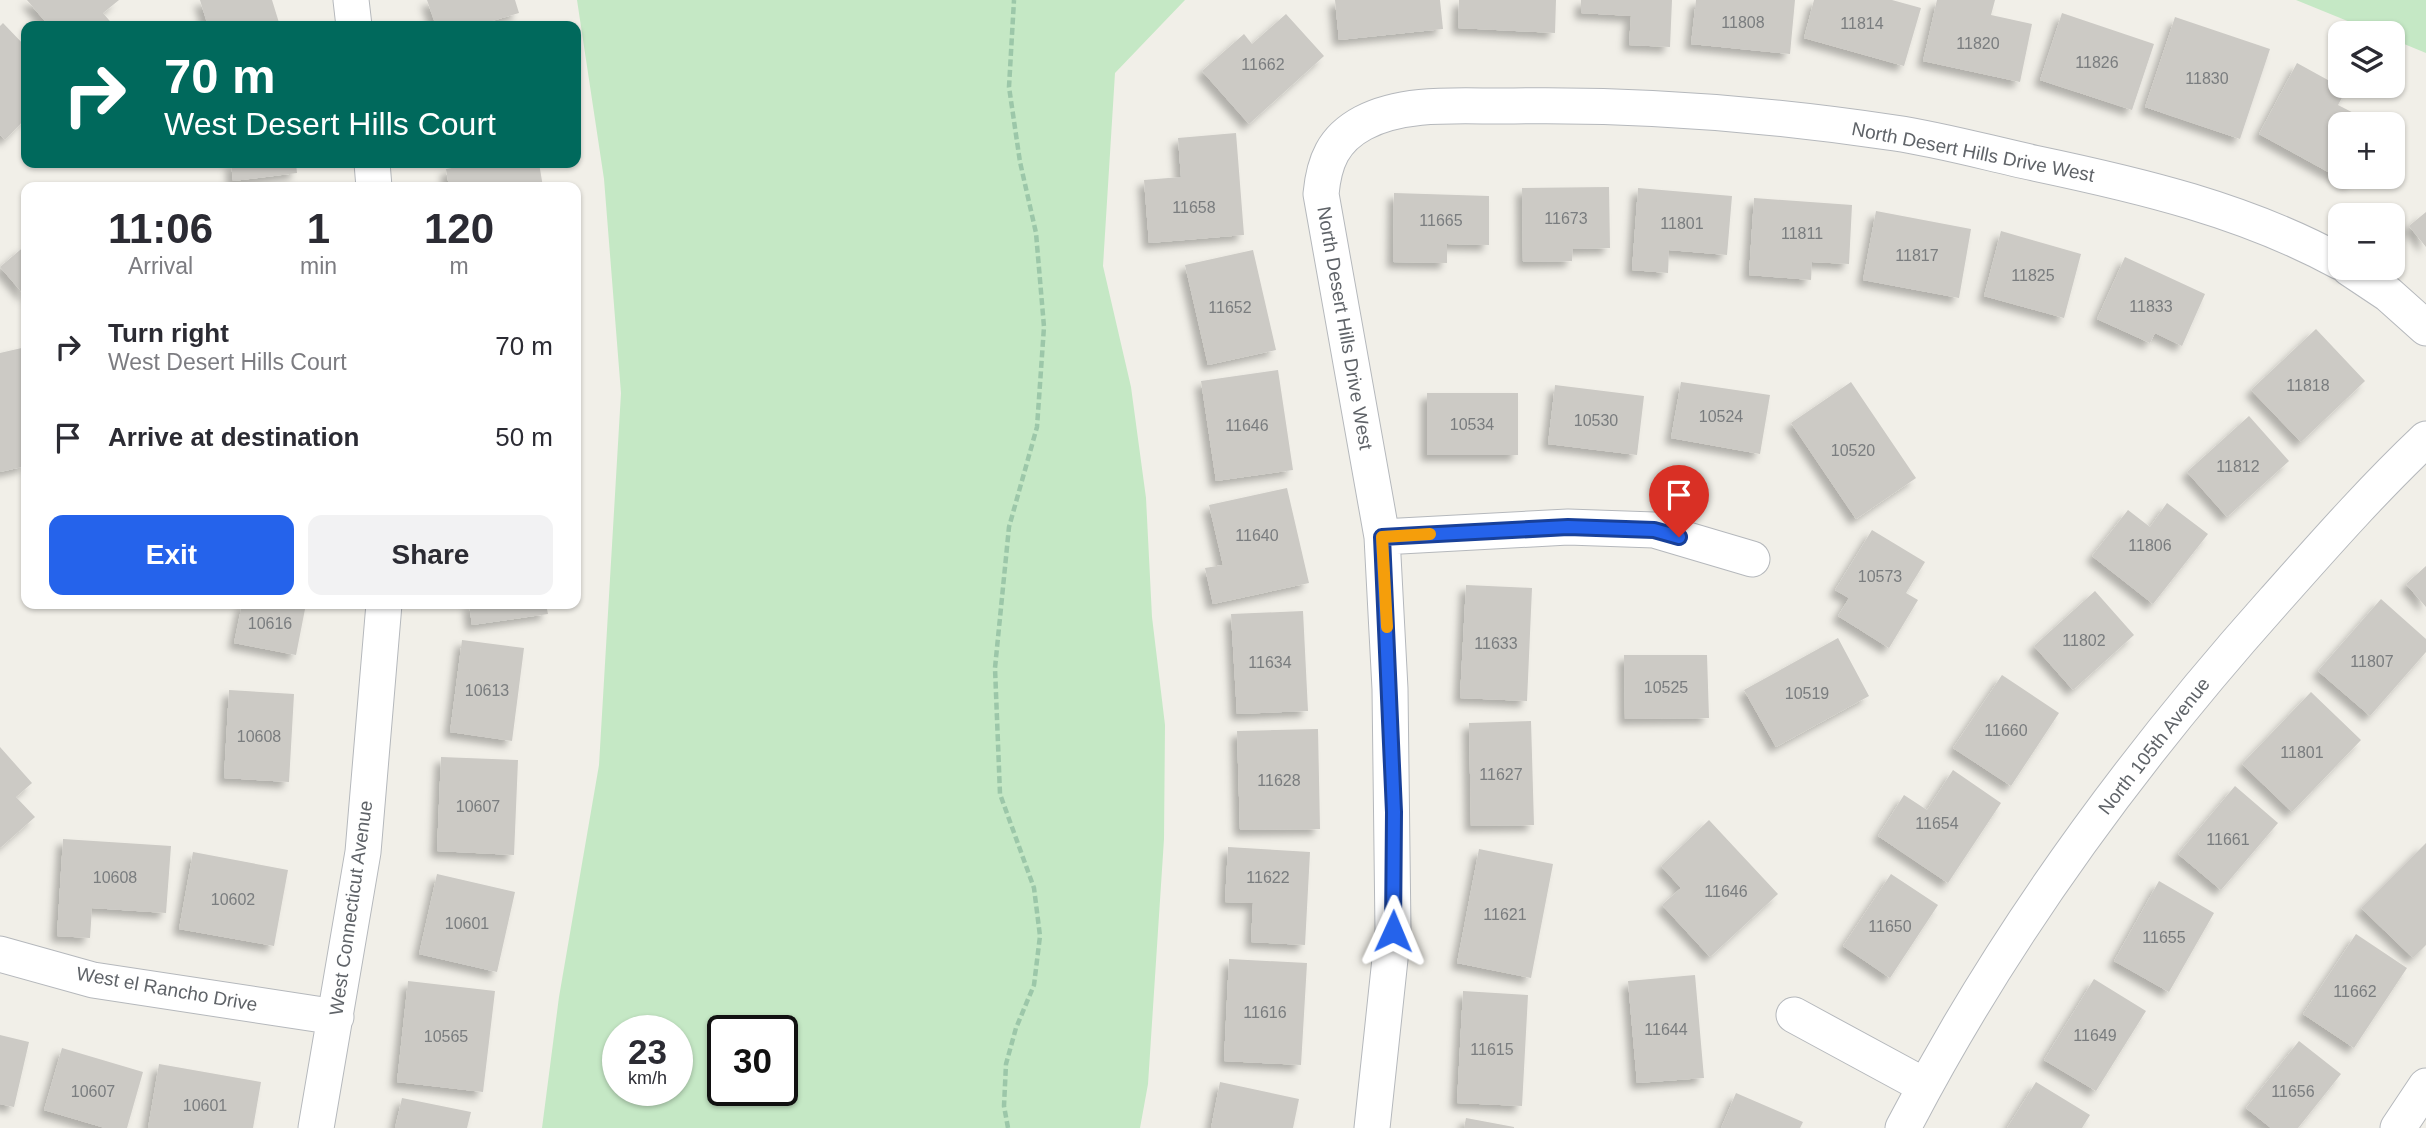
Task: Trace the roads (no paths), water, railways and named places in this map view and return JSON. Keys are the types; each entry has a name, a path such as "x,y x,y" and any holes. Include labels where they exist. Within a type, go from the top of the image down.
{"street":[{"path":"351,0 353,21"},
{"name":"North Desert Hills Drive West","path":"1372,1128 1393,931 1391,702 1382,537 1321,194 1330,152 1345,134 1382,114 1420,107 1590,105 1790,120 1898,133 2135,184 2232,214 2302,241 2328,255"},
{"path":"2367,280 2388,294 2426,328"},
{"name":"North 105th Avenue","path":"1903,1128 1924,1086 2000,960 2070,856 2150,748 2221,660 2330,538 2426,439"},
{"path":"1382,537 1568,527 1654,530 1752,559"},
{"name":"West Connecticut Avenue","path":"316,1128 363,852 384,609"},
{"name":"West el Rancho Drive","path":"0,954 93,980 336,1017"},
{"path":"1794,1015 1924,1086"},
{"path":"2398,1128 2426,1086"}]}
